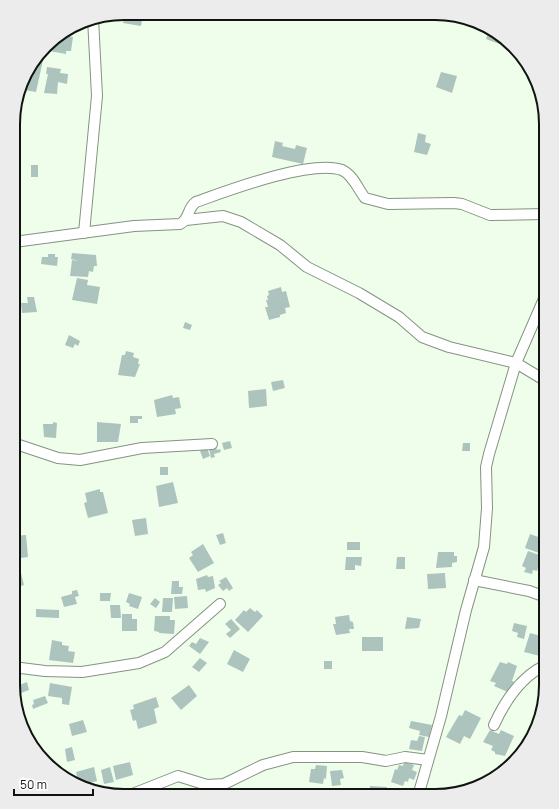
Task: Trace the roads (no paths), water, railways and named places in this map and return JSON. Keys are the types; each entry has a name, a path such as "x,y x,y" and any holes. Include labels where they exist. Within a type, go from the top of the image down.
{"street":[{"path":"84,233 97,96 93,25"},
{"path":"186,220 192,206 196,202 272,176 305,170 324,169 342,171 350,176 365,198 388,204 454,203 462,204 490,215 539,214"},
{"path":"20,241 142,225 170,226 180,224 186,220 223,216 241,222 280,245 307,267 359,293 399,317 422,337 449,347 516,363 539,377"},
{"path":"420,789 441,716 474,580 484,547 486,530 487,460 516,363 539,310"},
{"path":"20,446 58,458 80,460 142,448 212,444"},
{"path":"474,580 529,591 539,595"},
{"path":"20,668 45,671 82,672 139,663 165,652 220,604"},
{"path":"494,725 503,706 520,684 539,669"},
{"path":"147,789 178,776 207,785 224,784 263,765 293,758 362,757 386,761 405,756 428,760"}]}
